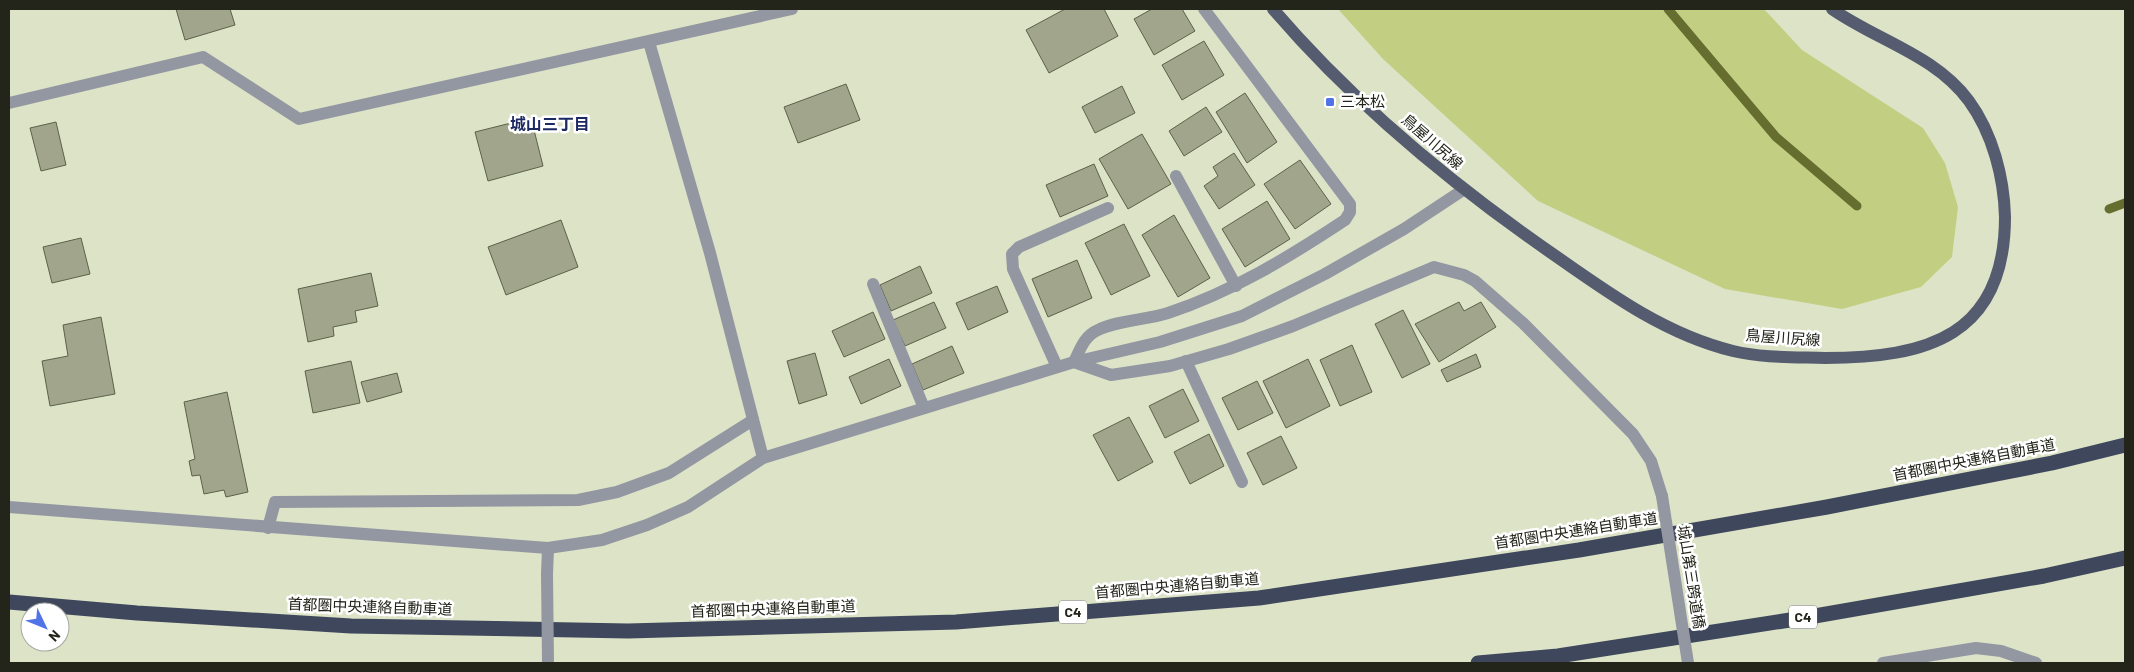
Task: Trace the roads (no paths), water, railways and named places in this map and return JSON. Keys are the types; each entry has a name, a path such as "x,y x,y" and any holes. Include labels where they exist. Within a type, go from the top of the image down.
{"highway":[{"name":"首都圏中央連絡自動車道","path":"9,602 137,613 351,626 628,631 956,622 1259,598 1559,553 1827,507 2052,463 2125,445"},
{"name":"C4","path":"1478,663 1558,656 1808,616 2044,576 2125,558"}],"main road":[{"name":"鳥屋川尻線","path":"1273,9 1312,53 1371,111 1463,190 1618,300 1672,329 1735,351 1772,356 1837,358 1891,354 1933,344 1962,326 1978,311 1991,292 1997,278 2004,240 2004,202 1992,147 1978,115 1959,89 1946,76 1910,52 1832,9"}],"street":[{"path":"9,103 203,57 299,119 792,9"},
{"path":"1074,362 1087,336 1099,329 1167,313 1236,286 1294,254 1345,220 1350,212 1350,204 1204,9"},
{"path":"649,42 710,253 763,458"},
{"path":"1176,176 1236,286"},
{"path":"9,507 548,548 602,540 648,525 688,507 763,458 1057,367 1160,342 1242,316 1325,274 1388,238 1463,190"},
{"path":"1057,367 1013,269 1012,254 1019,247 1108,208"},
{"name":"城山第三跨道橋","path":"1074,362 1111,375 1142,371 1229,349 1293,326 1434,267 1464,274 1475,281 1523,323 1633,434 1651,461 1662,496 1688,663"},
{"path":"873,284 924,408"},
{"path":"1186,361 1242,482"},
{"path":"268,528 275,502 578,500 617,492 669,473 753,420"},
{"path":"548,548 548,663"},
{"path":"1883,663 1976,648 2001,651 2036,663"}],"waterway":[{"path":"1668,9 1776,137 1857,206"},
{"path":"2109,209 2125,203"}],"place":[{"name":"三本松","path":"1330,102"}],"district":[{"name":"城山三丁目","path":"550,124"}]}
